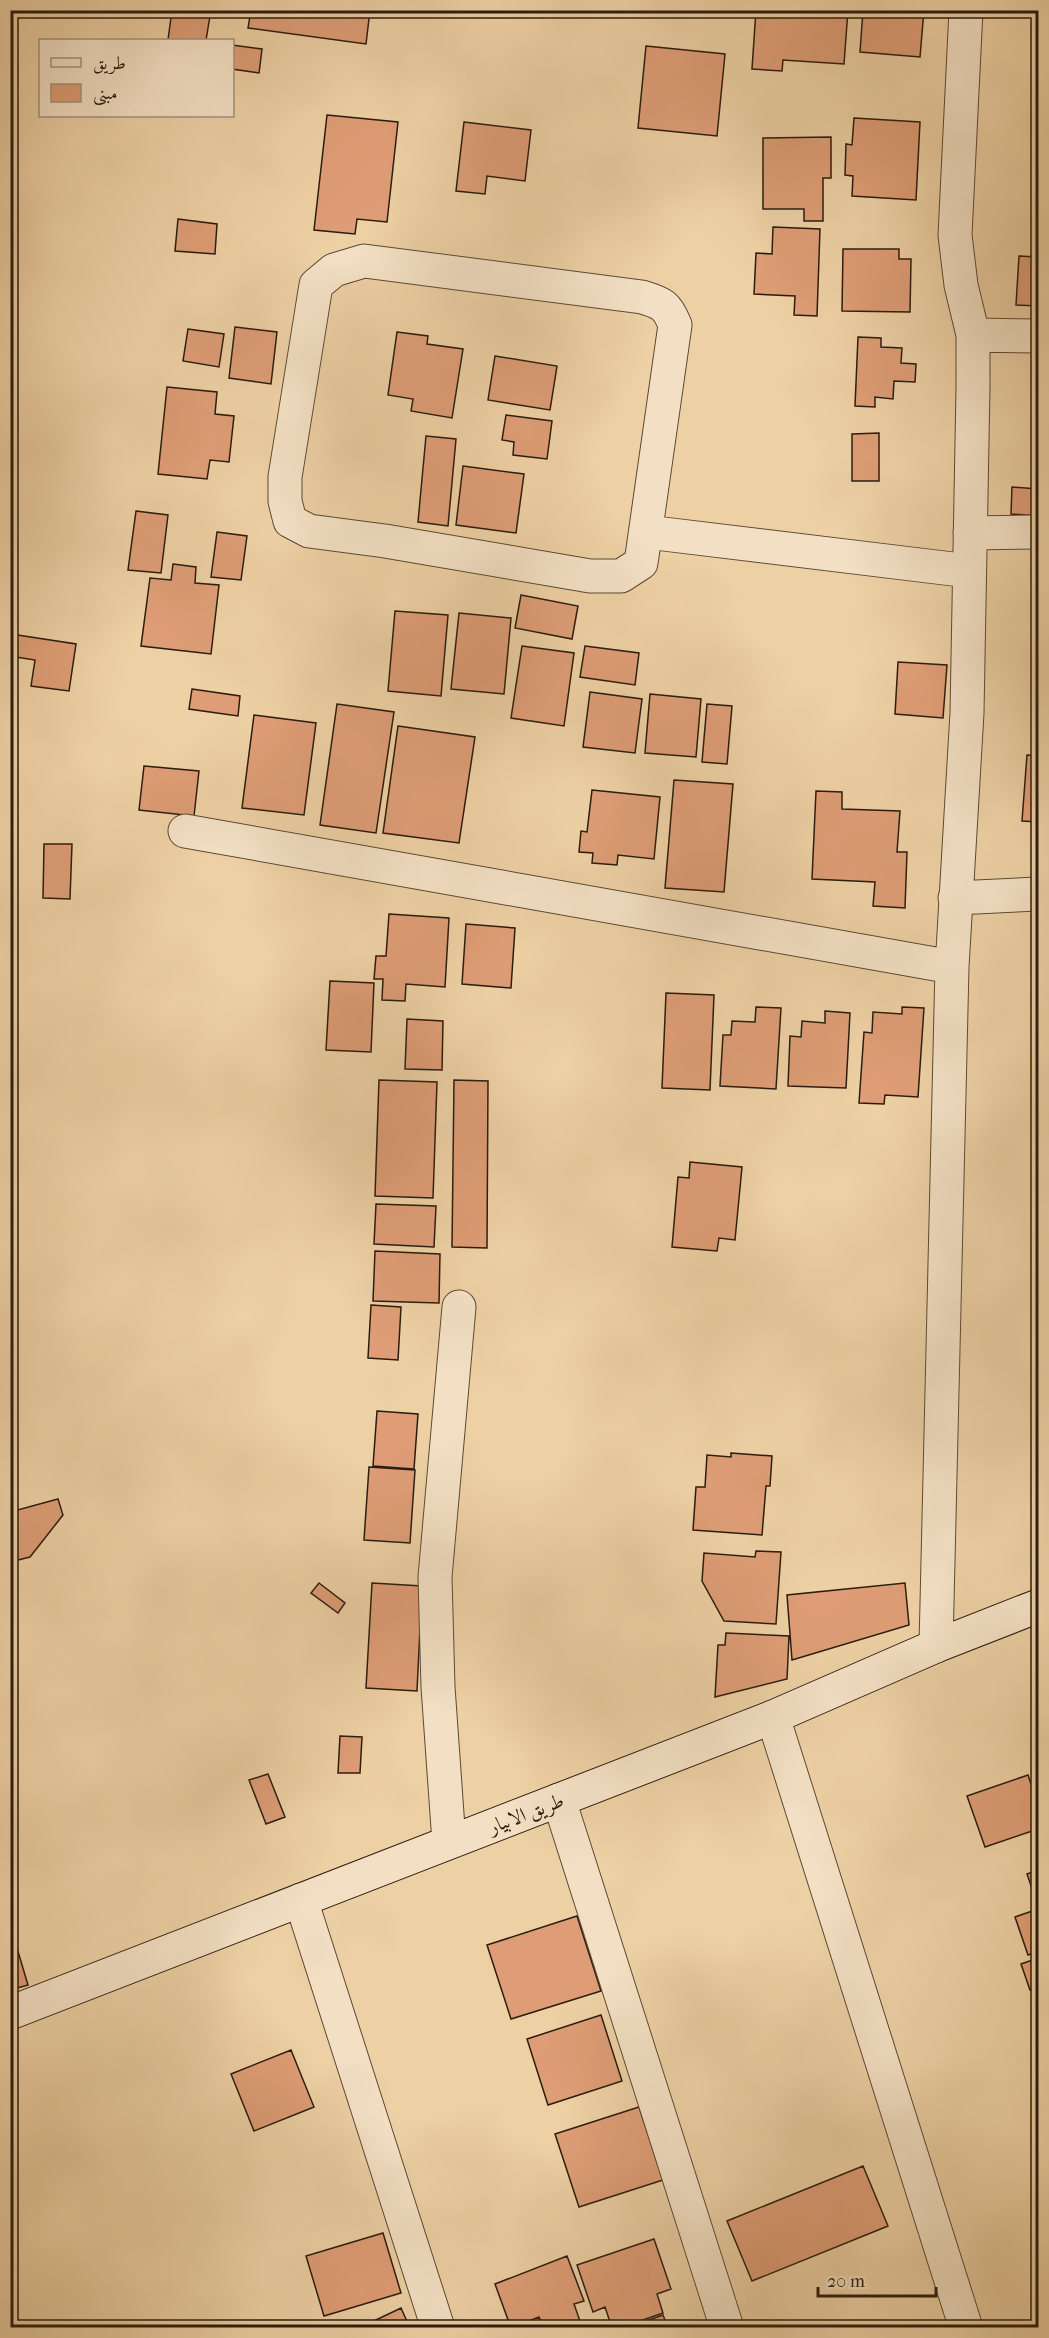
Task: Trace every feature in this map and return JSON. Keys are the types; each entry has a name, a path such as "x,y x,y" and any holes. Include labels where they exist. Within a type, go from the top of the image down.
{"street":[{"path":"936,1646 952,967 967,713 973,335 961,285 955,235 966,10"},
{"path":"364,261 642,297 658,301 668,309 675,325 646,532 641,563 621,576 590,576 385,541 309,531 290,521 285,501 285,477 316,285 334,270 364,261"},
{"path":"973,335 1038,336"},
{"path":"646,532 969,571"},
{"path":"970,533 1038,532"},
{"path":"185,831 952,967"},
{"path":"955,898 1038,894"},
{"path":"449,1842 438,1687 435,1577 459,1306"},
{"name":"طريق الابيار","path":"10,2013 772,1717 936,1646 1038,1606"},
{"path":"772,1717 966,2328"},
{"path":"559,1800 727,2328"},
{"path":"301,1900 438,2328"}],"building":[{"path":"172,10 211,10 206,39 168,39"},
{"path":"251,10 370,10 366,44 248,28"},
{"path":"684,10 709,10 708,17 684,16"},
{"path":"726,10 749,10 749,15 725,14"},
{"path":"756,10 848,10 844,64 783,60 782,71 752,69"},
{"path":"863,10 924,10 920,57 860,52"},
{"path":"234,45 262,49 259,73 234,69"},
{"path":"646,46 725,54 717,136 638,128"},
{"path":"327,115 398,122 387,222 357,219 355,234 314,230"},
{"path":"854,118 920,122 916,200 852,196 853,176 845,175 846,144 852,145"},
{"path":"464,122 531,130 525,181 487,176 485,194 456,191"},
{"path":"831,137 831,178 823,178 823,221 804,221 804,209 763,209 763,138"},
{"path":"178,219 217,224 215,254 175,251"},
{"path":"773,227 820,229 817,316 794,315 795,296 754,294 756,253 772,254"},
{"path":"843,249 899,249 899,259 911,259 910,312 842,311"},
{"path":"1019,256 1038,257 1038,306 1016,305"},
{"path":"235,327 277,332 271,384 229,378"},
{"path":"188,329 224,334 219,367 183,361"},
{"path":"397,332 428,336 427,344 463,349 452,418 411,411 413,399 388,395"},
{"path":"858,337 881,338 881,347 902,348 901,363 916,364 915,382 894,381 893,399 875,397 875,407 855,406"},
{"path":"495,356 557,366 550,410 488,400"},
{"path":"167,387 217,392 215,414 234,416 229,462 210,460 207,479 158,474"},
{"path":"506,415 552,421 547,459 513,455 514,442 502,440"},
{"path":"879,433 879,481 852,481 852,434"},
{"path":"426,436 456,439 448,526 418,522"},
{"path":"463,466 524,474 516,533 456,525"},
{"path":"1012,487 1038,489 1038,516 1011,514"},
{"path":"136,511 168,515 161,573 128,570"},
{"path":"217,532 247,536 241,580 211,577"},
{"path":"173,564 196,567 195,583 219,585 211,654 141,646 150,578 171,580"},
{"path":"521,595 578,606 572,639 515,628"},
{"path":"395,611 448,615 441,696 388,691"},
{"path":"459,613 511,618 504,694 451,689"},
{"path":"11,634 76,644 69,691 31,686 35,660 10,656"},
{"path":"522,646 574,653 564,726 511,718"},
{"path":"585,646 639,653 635,685 580,677"},
{"path":"898,662 947,665 943,718 895,714"},
{"path":"1037,663 1038,702 1034,702"},
{"path":"192,689 240,696 238,716 189,709"},
{"path":"590,692 642,699 635,753 583,747"},
{"path":"650,694 701,699 696,757 645,753"},
{"path":"337,704 394,712 376,833 320,825"},
{"path":"707,704 732,706 727,764 702,762"},
{"path":"254,715 316,723 304,815 242,808"},
{"path":"398,726 475,737 459,843 383,833"},
{"path":"1027,755 1038,756 1038,822 1022,821"},
{"path":"144,766 199,771 194,816 139,810"},
{"path":"674,780 733,784 724,892 665,888"},
{"path":"592,790 660,797 654,859 618,855 617,865 592,863 593,853 579,852 581,831 587,832"},
{"path":"816,791 842,792 842,809 900,811 897,852 907,852 905,908 873,906 875,882 812,879"},
{"path":"44,844 72,844 70,899 43,898"},
{"path":"389,914 449,918 445,987 406,984 405,1001 382,1000 383,979 374,979 376,956 386,956"},
{"path":"466,924 515,928 511,988 462,984"},
{"path":"330,981 374,983 371,1052 326,1050"},
{"path":"666,993 714,995 710,1090 662,1088"},
{"path":"756,1007 781,1008 776,1089 720,1086 723,1035 731,1035 732,1021 755,1022"},
{"path":"902,1007 924,1008 918,1097 885,1095 884,1104 859,1103 864,1032 872,1033 873,1012 902,1014"},
{"path":"825,1011 850,1013 846,1088 788,1086 790,1036 801,1037 802,1021 825,1023"},
{"path":"407,1019 443,1021 442,1070 405,1069"},
{"path":"379,1080 437,1082 433,1198 375,1196"},
{"path":"454,1080 488,1081 487,1248 452,1247"},
{"path":"690,1162 742,1167 735,1240 719,1238 717,1251 672,1247 678,1177 689,1178"},
{"path":"376,1204 436,1206 434,1247 374,1244"},
{"path":"375,1251 440,1254 439,1303 373,1301"},
{"path":"371,1305 401,1307 398,1360 368,1358"},
{"path":"377,1411 418,1414 414,1469 373,1466"},
{"path":"731,1453 772,1456 770,1486 766,1486 762,1535 693,1530 696,1487 705,1487 707,1455 731,1457"},
{"path":"369,1467 415,1470 410,1543 364,1540"},
{"path":"58,1499 63,1515 30,1557 10,1562 10,1512"},
{"path":"756,1551 781,1552 776,1624 724,1621 702,1581 704,1553 755,1557"},
{"path":"319,1583 345,1603 338,1613 311,1593"},
{"path":"372,1583 422,1586 417,1691 366,1688"},
{"path":"905,1583 909,1625 792,1660 787,1595"},
{"path":"726,1633 789,1636 787,1679 715,1697 718,1645 725,1645"},
{"path":"340,1736 362,1737 360,1773 338,1773"},
{"path":"268,1774 285,1817 266,1824 249,1780"},
{"path":"1028,1775 1038,1805 1038,1829 985,1847 967,1796"},
{"path":"1038,1870 1038,1896 1035,1897 1027,1874"},
{"path":"1038,1909 1038,1952 1028,1955 1015,1917"},
{"path":"577,1916 601,1991 511,2019 487,1945"},
{"path":"14,1938 28,1985 10,1990 10,1939"},
{"path":"1038,1958 1038,1987 1030,1990 1021,1964"},
{"path":"601,2015 622,2081 548,2105 527,2039"},
{"path":"291,2050 314,2107 254,2131 231,2074"},
{"path":"639,2107 663,2180 579,2207 555,2134"},
{"path":"863,2166 888,2226 752,2281 727,2221"},
{"path":"383,2233 401,2293 324,2316 306,2256"},
{"path":"654,2239 671,2289 657,2294 663,2313 620,2328 612,2328 605,2307 593,2312 577,2265"},
{"path":"567,2256 584,2301 574,2304 581,2324 572,2328 543,2328 539,2317 511,2328 495,2284"},
{"path":"401,2308 410,2328 359,2328"},
{"path":"663,2315 668,2328 626,2328"}]}
